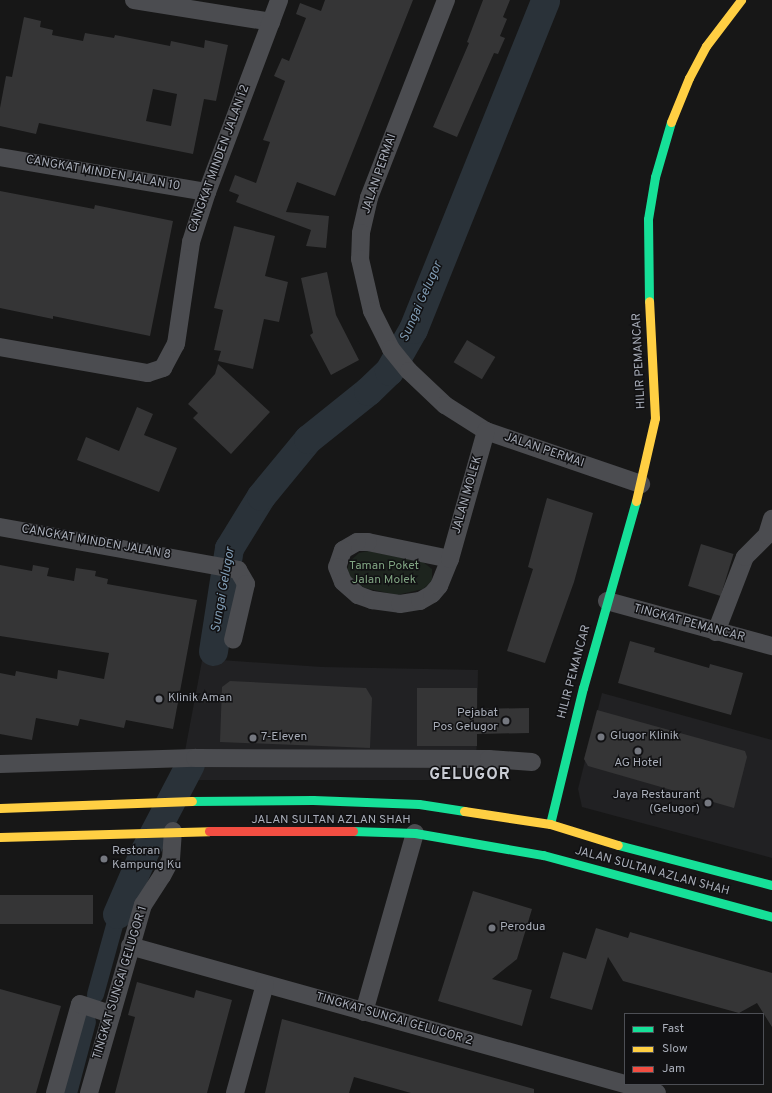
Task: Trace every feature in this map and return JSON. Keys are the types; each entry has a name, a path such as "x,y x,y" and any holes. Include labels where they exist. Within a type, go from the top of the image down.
{"main road":[{"name":"HILIR PEMANCAR","path":"550,830 606,601 641,484 655,418 647,263 648,219 655,177 670,126 689,78 706,46 741,0"},
{"name":"JALAN SULTAN AZLAN SHAH","path":"0,808 184,802 313,800 419,804 550,830 772,885"},
{"name":"JALAN SULTAN AZLAN SHAH","path":"0,837 130,834 173,831 386,831 415,833 523,851 576,863 772,916"},
{"path":"523,851 536,843"},
{"path":"561,850 576,863"}],"street":[{"path":"134,0 271,22"},
{"name":"CANGKAT MINDEN JALAN 12","path":"0,347 148,374 164,368 176,344 191,242 207,192 279,0"},
{"name":"JALAN PERMAI","path":"446,0 378,172 361,233 360,259 364,284 372,311 391,349 409,371 445,405 486,431 641,484"},
{"name":"CANGKAT MINDEN JALAN 10","path":"0,157 207,192"},
{"name":"JALAN MOLEK","path":"450,559 368,542 357,542 343,550 336,567 343,582 358,595 372,600 400,604 420,601 432,594 439,586 450,559 486,431"},
{"path":"716,632 745,557 767,535 772,519"},
{"name":"CANGKAT MINDEN JALAN 8","path":"0,527 191,559 238,570 246,584 233,640"},
{"name":"TINGKAT PEMANCAR","path":"606,601 772,646"},
{"path":"0,764 195,758 380,760 489,759 532,762"},
{"name":"TINGKAT SUNGAI GELUGOR 1","path":"89,1093 143,904 171,859 173,831"},
{"path":"364,1012 415,833"},
{"name":"TINGKAT SUNGAI GELUGOR 2","path":"130,946 624,1084"},
{"path":"235,1093 265,984"},
{"path":"55,1093 80,1004 111,1014"},
{"name":"TINGKAT SUNGAI GELUGOR 2","path":"628,1085 657,1093"}],"shaded area":[{"path":"204,650 222,653 221,660 322,667 478,670 476,780 191,780 182,767"},
{"path":"602,693 772,740 772,858 582,807 578,789"}],"green space":[{"name":"Taman Poket Jalan Molek","path":"368,551 423,562 432,569 432,581 423,589 397,595 365,588 352,580 347,570 350,561 359,553"}],"building":[{"path":"325,0 413,0 335,196 297,182 286,212 329,216 326,248 306,246 311,230 236,202 239,195 229,191 235,175 256,183 270,142 263,140 285,81 274,76 282,58 289,61 306,18 296,14 300,3 321,11"},
{"path":"483,0 510,0 503,17 507,19 500,36 505,38 498,54 494,53 457,137 433,127 469,43 467,42"},
{"path":"24,17 41,21 40,27 53,30 52,35 83,41 85,33 114,38 115,35 170,46 171,41 204,48 205,40 228,45 216,101 204,99 193,154 39,123 36,134 0,126 0,108 6,76 12,77","holes":["153,89 177,94 171,126 146,121"]},
{"path":"0,191 94,209 95,205 173,221 150,336 53,316 53,319 0,308"},
{"path":"234,226 275,236 265,276 288,282 279,322 264,319 253,369 218,361 221,351 214,350 223,310 214,308"},
{"path":"327,272 336,315 359,360 331,375 310,335 313,333 301,278"},
{"path":"467,340 495,357 482,379 454,362"},
{"path":"218,364 270,412 231,454 193,418 198,413 188,404 215,374"},
{"path":"137,407 153,414 144,435 177,448 159,492 77,460 86,437 119,451"},
{"path":"547,498 593,513 574,582 545,663 507,651 533,569 528,567"},
{"path":"701,544 734,554 721,596 688,586"},
{"path":"0,565 32,571 33,565 49,568 47,576 74,581 76,568 96,571 95,576 108,579 107,584 197,600 173,729 126,720 124,728 80,719 78,726 36,718 32,740 0,734 0,673 15,676 16,671 57,679 58,670 104,679 109,653 0,636"},
{"path":"630,641 655,648 654,652 709,668 710,664 743,673 731,715 618,683"},
{"path":"230,681 366,688 372,698 370,748 220,742 222,687"},
{"path":"417,688 477,688 477,709 529,708 529,733 477,734 477,746 417,746"},
{"path":"597,710 745,751 747,757 734,808 588,766 584,759"},
{"path":"473,891 532,909 517,959 492,979 532,990 522,1026 438,1001"},
{"path":"0,895 93,895 93,924 0,924"},
{"path":"596,928 628,938 630,932 772,973 772,1027 757,1003 739,1013 623,981 608,957 592,1010 550,998 563,952 586,959"},
{"path":"137,982 194,998 196,990 232,1000 207,1093 115,1093 135,1017 128,1015"},
{"path":"0,989 61,1006 36,1093 0,1093"},
{"path":"282,1019 534,1089 534,1093 411,1093 354,1077 349,1093 265,1093"}],"waterway":[{"name":"Sungai Gelugor","path":"213,651 229,548 261,496 308,439 368,391 389,371 413,329 545,0"},
{"name":"Sungai Gelugor","path":"117,914 144,852 190,764"},
{"path":"95,994 117,914"},
{"path":"68,1093 87,1021"}],"traffic: fast":[{"path":"649,301 648,219 655,177 671,122"},
{"path":"550,824 583,688 636,501"},
{"path":"192,801 313,800 419,804 464,811"},
{"path":"353,831 415,833 543,855 772,917"},
{"path":"618,845 772,885"}],"traffic: slow":[{"path":"671,122 689,78 706,46 741,0"},
{"path":"636,501 655,418 649,301"},
{"path":"0,808 192,801"},
{"path":"464,811 550,824 618,845"},
{"path":"0,837 209,831"}],"traffic: jam":[{"path":"209,831 353,831"}],"place":[{"name":"Klinik Aman","path":"159,699"},
{"name":"Pejabat Pos Gelugor","path":"506,721"},
{"name":"Glugor Klinik","path":"601,737"},
{"name":"7-Eleven","path":"253,738"},
{"name":"AG Hotel","path":"638,751"},
{"name":"Jaya Restaurant (Gelugor)","path":"708,803"},
{"name":"Restoran Kampung Ku","path":"104,859"},
{"name":"Perodua","path":"492,928"}],"district":[{"name":"GELUGOR","path":"470,775"}]}
